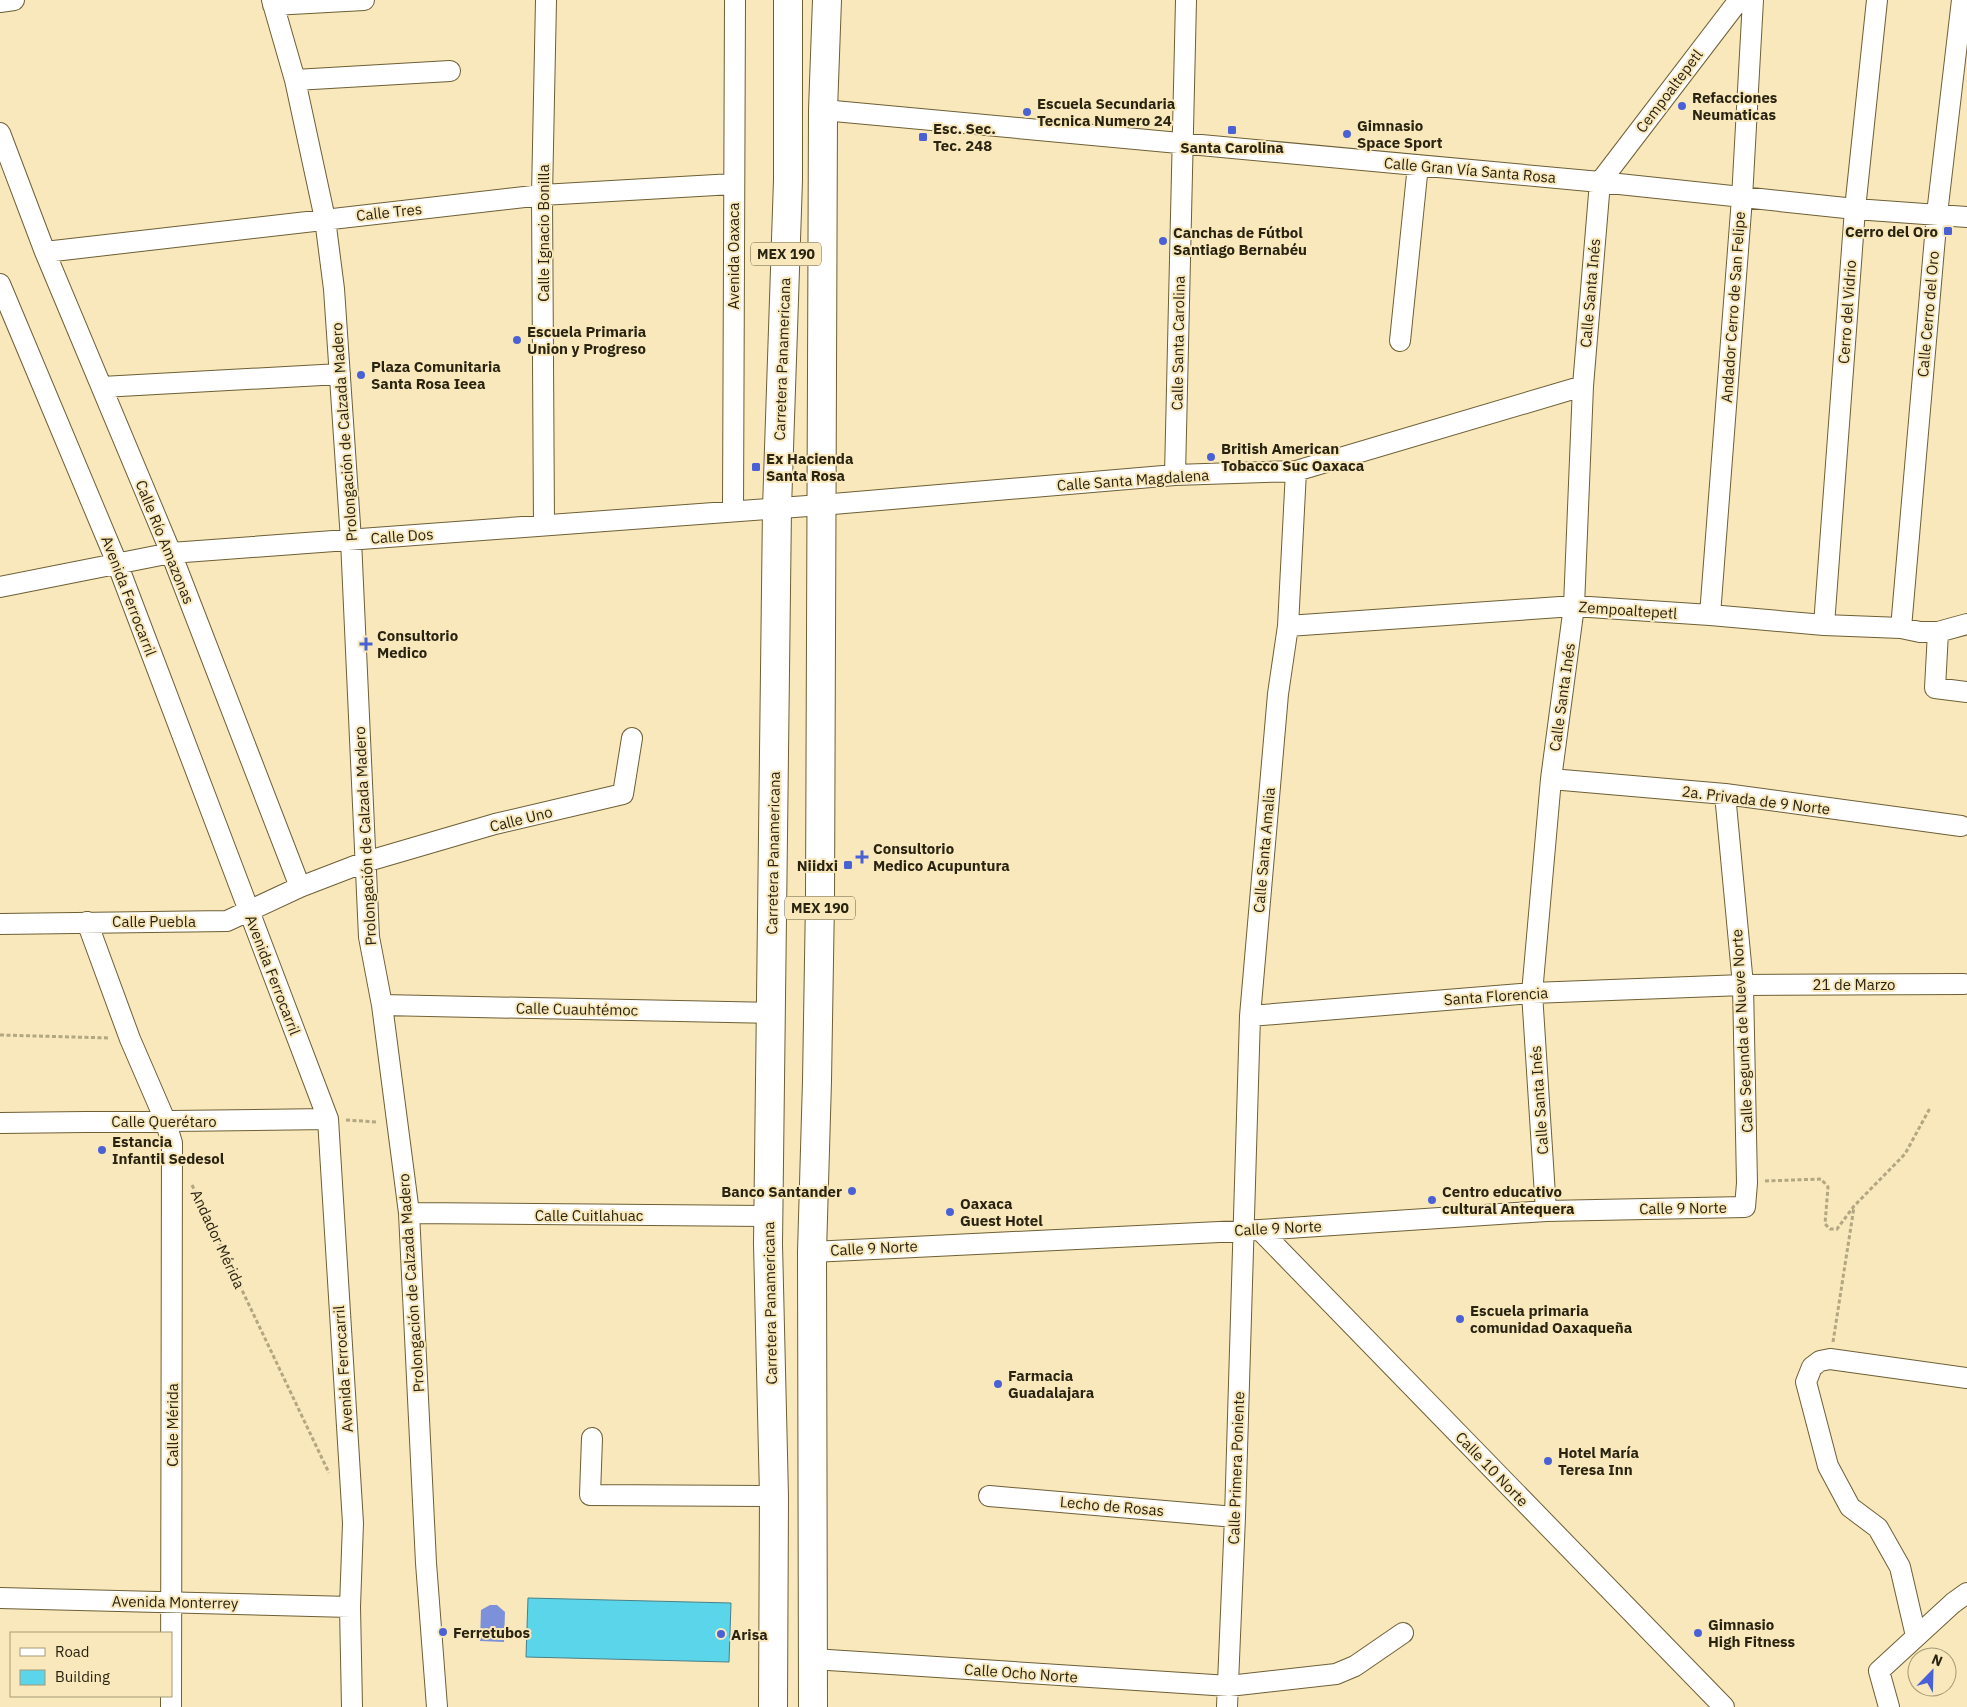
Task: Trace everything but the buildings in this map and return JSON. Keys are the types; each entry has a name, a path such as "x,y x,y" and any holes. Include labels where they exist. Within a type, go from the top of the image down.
{"highway":[{"name":"Carretera Panamericana","path":"773,1707 774,1496 769,1216 777,508 788,180 788,0"},
{"name":"MEX 190","path":"813,1707 812,1252 820,900 824,110 827,0"}],"street":[{"path":"0,2 14,0"},
{"path":"273,3 364,0"},
{"name":"Calle Ignacio Bonilla","path":"544,525 542,195 546,0"},
{"name":"Avenida Oaxaca","path":"733,511 735,0"},
{"name":"Calle Santa Carolina","path":"1175,475 1186,0"},
{"name":"Cempoaltepetl","path":"1600,182 1739,0"},
{"name":"Andador Cerro de San Felipe","path":"1710,615 1742,198 1753,0"},
{"name":"Cerro del Vidrio","path":"1824,625 1855,209 1877,0"},
{"name":"Calle Cerro del Oro","path":"1901,628 1937,214 1960,75 1962,0"},
{"name":"Prolongación de Calzada Madero","path":"273,3 295,80 325,219 334,289 351,540 368,937 382,1005 409,1214 426,1563 436,1707"},
{"path":"295,80 450,71"},
{"name":"Calle Gran Vía Santa Rosa","path":"824,110 1600,182 1855,209 1967,217"},
{"name":"Calle Río Amazonas","path":"0,133 45,252 170,553 300,888"},
{"path":"1400,341 1418,165"},
{"name":"Calle Santa Inés","path":"1546,1211 1532,993 1551,779 1574,606 1583,386 1600,182"},
{"name":"Calle Tres","path":"45,252 542,195 733,184"},
{"name":"Avenida Ferrocarril","path":"0,284 117,563 328,1119 353,1523 350,1607 352,1707"},
{"path":"102,387 340,374"},
{"name":"Calle Santa Magdalena","path":"777,508 1175,475 1296,471 1583,386"},
{"name":"Calle Santa Amalia","path":"1251,1230 1250,1016 1278,694 1288,626 1296,471"},
{"name":"Calle Dos","path":"0,587 170,553 777,508"},
{"name":"Zempoaltepetl","path":"1288,626 1574,606 1824,625 1901,628 1920,632 1938,632 1967,624"},
{"path":"1938,632 1935,688 1967,692"},
{"name":"Calle Uno","path":"366,862 495,824 623,794 632,738"},
{"name":"2a. Privada de 9 Norte","path":"1551,779 1725,794 1961,826"},
{"name":"Calle Segunda de Nueve Norte","path":"1725,794 1743,985 1748,1183 1745,1207"},
{"path":"300,888 366,862"},
{"name":"Calle Puebla","path":"0,924 227,921 300,888"},
{"path":"87,922 130,1039 165,1120"},
{"name":"21 de Marzo","path":"1743,985 1964,984"},
{"name":"Santa Florencia","path":"1250,1016 1532,993 1743,985"},
{"name":"Calle Cuauhtémoc","path":"382,1005 771,1013"},
{"name":"Calle Querétaro","path":"0,1123 328,1119"},
{"name":"Calle Mérida","path":"165,1120 172,1143 172,1654"},
{"name":"Calle 9 Norte","path":"812,1252 1251,1230 1546,1211 1745,1207"},
{"name":"Calle Cuitlahuac","path":"409,1214 769,1216"},
{"name":"Calle Primera Poniente","path":"1227,1707 1235,1517 1251,1230"},
{"name":"Calle 10 Norte","path":"1251,1230 1724,1707"},
{"path":"1916,1636 1900,1567 1878,1528 1850,1507 1828,1466 1806,1382 1812,1367 1820,1361 1830,1359 1967,1378"},
{"path":"592,1438 590,1495 774,1496"},
{"name":"Lecho de Rosas","path":"989,1496 1235,1517"},
{"path":"1889,1707 1879,1671 1953,1603 1967,1593"},
{"name":"Avenida Monterrey","path":"0,1598 350,1607"},
{"name":"Calle Ocho Norte","path":"813,1659 1229,1686 1336,1674 1355,1666 1403,1633"}],"path":[{"path":"0,1036 130,1039"},
{"path":"1748,1183 1774,1180 1821,1180 1828,1187 1825,1224 1830,1229 1837,1228 1854,1206 1905,1154 1930,1108"},
{"path":"328,1119 398,1123"},
{"name":"Andador Mérida","path":"189,1178 332,1479"},
{"path":"1830,1359 1854,1206"}],"water":[{"path":"490,1605 497,1605 505,1612 504,1642 480,1641 481,1610"}],"place":[{"name":"Refacciones Neumaticas","path":"1682,106"},
{"name":"Escuela Secundaria Tecnica Numero 24","path":"1027,112"},
{"name":"Santa Carolina","path":"1232,130"},
{"name":"Gimnasio Space Sport","path":"1347,134"},
{"name":"Esc. Sec. Tec. 248","path":"923,137"},
{"name":"Cerro del Oro","path":"1948,231"},
{"name":"Canchas de Fútbol Santiago Bernabéu","path":"1163,241"},
{"name":"Escuela Primaria Union y Progreso","path":"517,340"},
{"name":"Plaza Comunitaria Santa Rosa Ieea","path":"361,375"},
{"name":"British American Tobacco Suc Oaxaca","path":"1211,457"},
{"name":"Ex Hacienda Santa Rosa","path":"756,467"},
{"name":"Consultorio Medico","path":"366,644"},
{"name":"Consultorio Medico Acupuntura","path":"862,857"},
{"name":"Niidxi","path":"848,865"},
{"name":"Estancia Infantil Sedesol","path":"102,1150"},
{"name":"Banco Santander","path":"852,1191"},
{"name":"Centro educativo cultural Antequera","path":"1432,1200"},
{"name":"Oaxaca Guest Hotel","path":"950,1212"},
{"name":"Escuela primaria comunidad Oaxaqueña","path":"1460,1319"},
{"name":"Farmacia Guadalajara","path":"998,1384"},
{"name":"Hotel María Teresa Inn","path":"1548,1461"},
{"name":"Ferretubos","path":"443,1632"},
{"name":"Gimnasio High Fitness","path":"1698,1633"},
{"name":"Arisa","path":"721,1634"}]}
